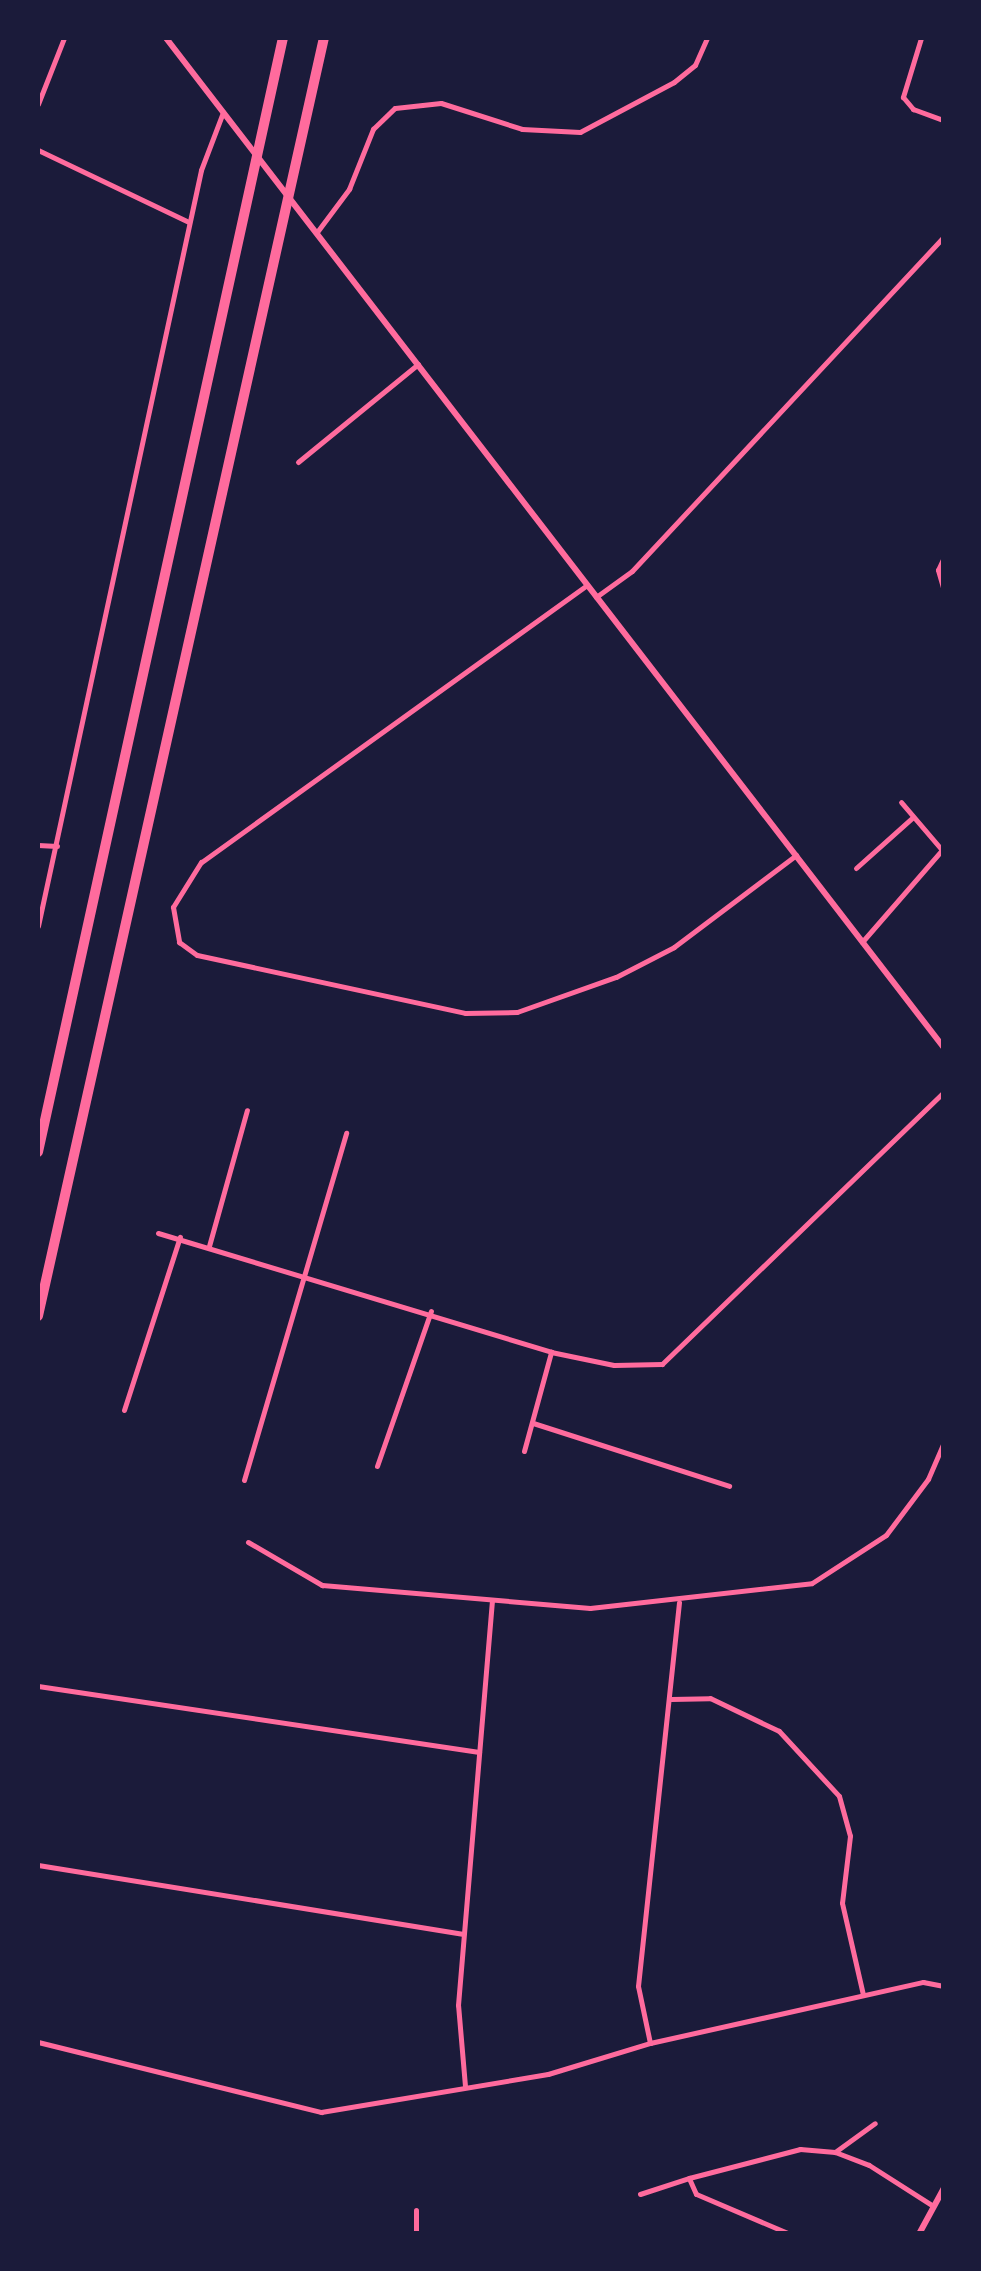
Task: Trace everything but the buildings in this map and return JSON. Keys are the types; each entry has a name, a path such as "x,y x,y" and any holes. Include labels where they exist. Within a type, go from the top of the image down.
{"highway":[{"path":"38,1152 283,38"},
{"path":"38,1316 324,38"}],"street":[{"path":"38,104 64,38"},
{"path":"166,38 943,1045"},
{"path":"316,232 350,189 373,128 395,108 441,103 522,129 580,132 674,82 695,65 707,38"},
{"path":"921,38 903,97 912,109 944,120"},
{"path":"38,926 189,222 208,139 223,112"},
{"path":"38,150 189,222"},
{"path":"596,596 632,571 944,236"},
{"path":"298,462 418,364"},
{"path":"944,557 938,570 944,590"},
{"path":"588,585 200,862 173,907 179,942 197,955 488,1016 517,1012 631,969 674,946 796,856"},
{"path":"862,942 942,850 901,802"},
{"path":"856,868 914,817"},
{"path":"38,845 57,846"},
{"path":"158,1233 431,1311 551,1352 614,1366 662,1364 944,1092"},
{"path":"209,1246 247,1110"},
{"path":"244,1480 346,1134"},
{"path":"124,1410 180,1237"},
{"path":"377,1466 431,1311"},
{"path":"524,1451 551,1352"},
{"path":"532,1423 729,1486"},
{"path":"248,1542 322,1585 590,1608 680,1602 812,1583 846,1565 908,1511 944,1442"},
{"path":"465,2086 458,2005 492,1600"},
{"path":"650,2042 638,1986 680,1602"},
{"path":"38,1686 479,1752"},
{"path":"671,1699 710,1698 779,1731 838,1796 850,1836 842,1903 863,1995"},
{"path":"38,1865 463,1934"},
{"path":"38,2042 321,2112 548,2074 650,2042 923,1982 944,1986"},
{"path":"835,2152 875,2123"},
{"path":"640,2194 800,2149 835,2152 868,2165 933,2206"},
{"path":"689,2178 696,2194 790,2234"},
{"path":"919,2234 944,2188"},
{"path":"416,2210 416,2234"}]}
